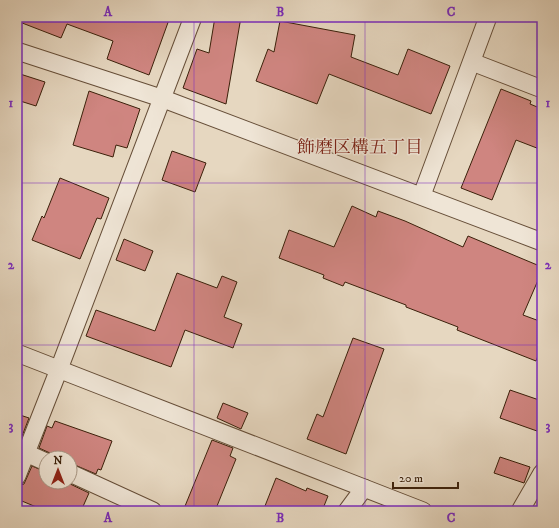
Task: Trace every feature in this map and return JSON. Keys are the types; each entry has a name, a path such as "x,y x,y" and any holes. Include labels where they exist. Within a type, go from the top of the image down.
{"street":[{"path":"17,476 192,17"},
{"path":"422,195 488,17"},
{"path":"17,51 161,98 422,195 542,242"},
{"path":"472,62 542,89"},
{"path":"17,353 423,511"},
{"path":"26,452 38,458"},
{"path":"520,511 542,473"},
{"path":"78,477 153,511"},
{"path":"347,511 364,488"}],"building":[{"path":"17,17 170,17 149,75 107,59 113,41 67,24 61,38 17,21"},
{"path":"215,17 241,17 226,104 183,88 197,49 209,53"},
{"path":"280,21 355,35 351,57 398,75 408,49 450,66 431,114 329,74 317,104 256,81 268,49 274,52"},
{"path":"17,73 45,82 36,106 17,100"},
{"path":"501,89 531,101 530,104 542,109 542,150 516,140 492,200 461,188"},
{"path":"89,91 140,109 127,148 116,145 113,157 73,145"},
{"path":"172,151 206,163 195,192 162,180"},
{"path":"60,178 109,198 101,219 97,218 80,259 32,240 42,216 44,218"},
{"path":"352,206 376,217 378,211 405,221 463,247 468,236 542,267 542,271 523,315 542,322 542,345 536,361 457,330 458,327 406,307 406,305 345,282 343,286 323,278 324,275 279,258 289,230 334,247"},
{"path":"124,239 153,251 145,271 116,260"},
{"path":"177,273 217,288 222,276 237,282 224,317 242,324 233,348 185,330 171,367 86,336 96,310 155,331"},
{"path":"353,338 384,349 346,454 307,439 317,414 323,417"},
{"path":"510,390 542,401 542,417 537,431 500,418"},
{"path":"223,403 248,413 241,429 217,418"},
{"path":"17,414 29,418 17,449"},
{"path":"55,421 112,441 101,470 98,469 96,474 78,466 78,450 43,450 39,448 47,426 52,428"},
{"path":"212,440 233,448 230,456 236,459 215,511 183,511"},
{"path":"500,457 530,467 524,483 494,473"},
{"path":"32,466 38,469 38,490 78,490 78,488 89,493 81,511 46,511 17,499 17,486 24,484"},
{"path":"276,478 306,491 307,488 328,496 322,511 263,511"}],"district":[{"name":"飾磨区構五丁目","path":"360,148"}]}
